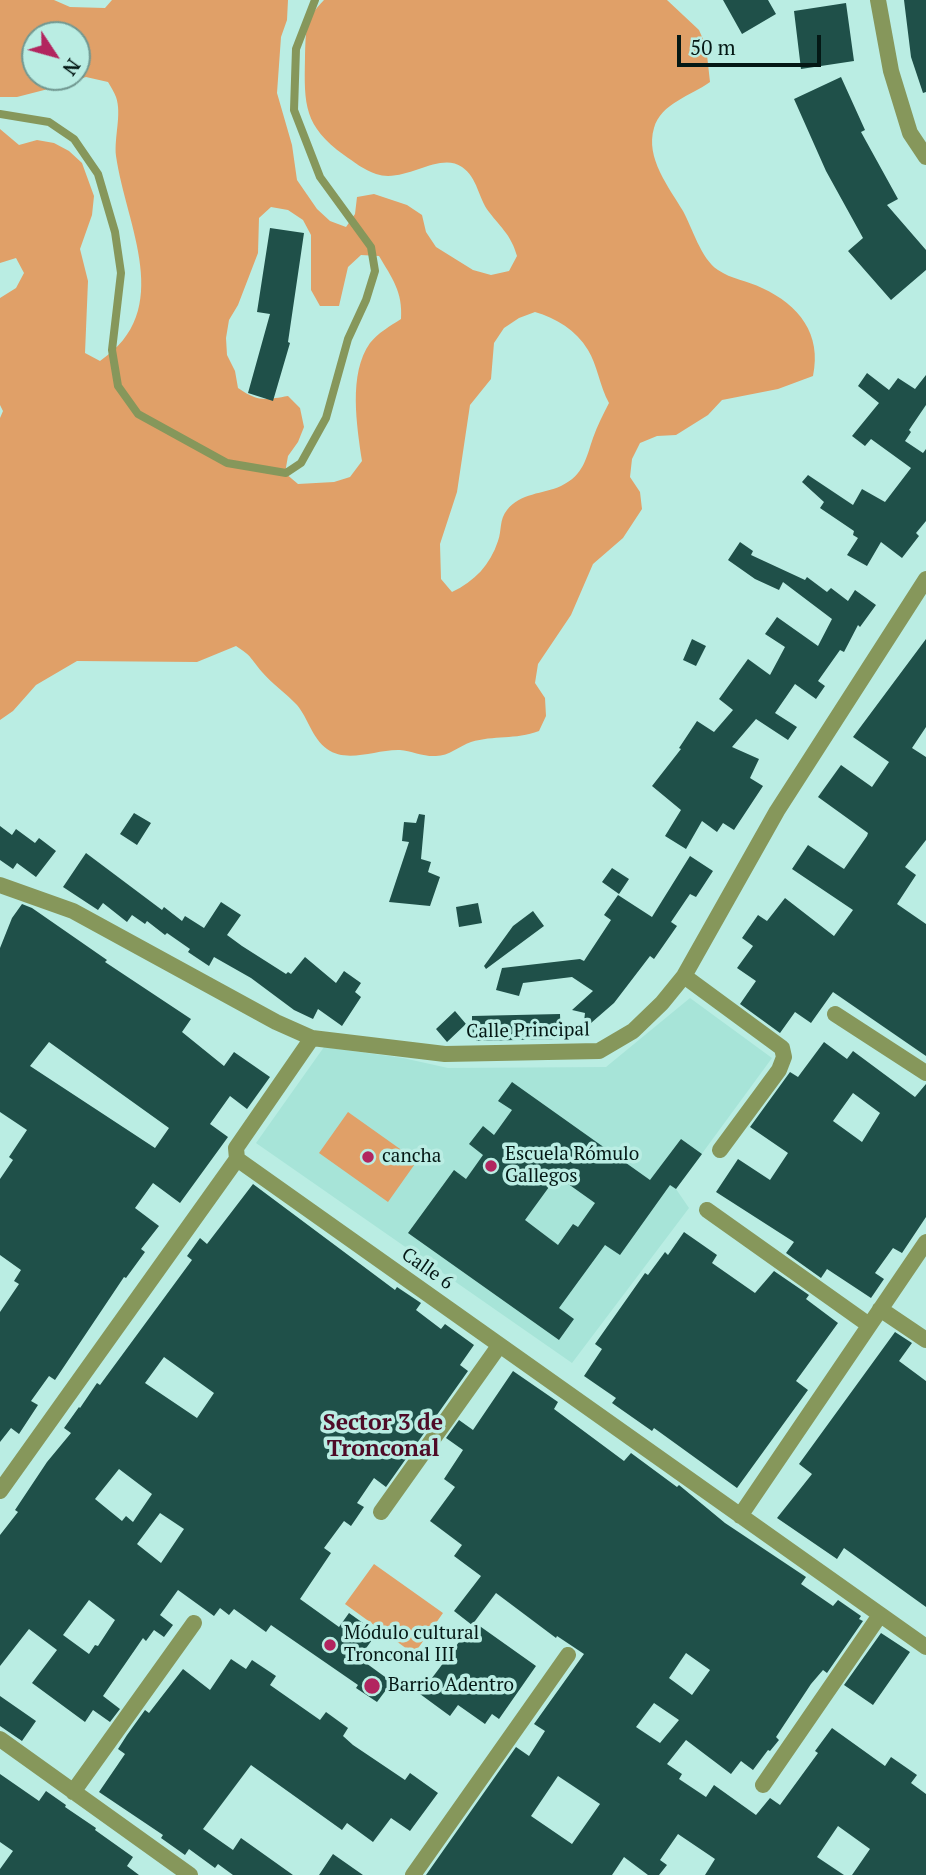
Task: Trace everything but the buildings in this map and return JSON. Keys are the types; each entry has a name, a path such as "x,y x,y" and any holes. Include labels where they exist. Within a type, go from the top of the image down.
{"street":[{"path":"878,0 891,71 902,108 910,133 926,158"},
{"name":"Calle Principal","path":"0,885 73,911 276,1022 312,1038 445,1054 599,1051 633,1031 662,1003 684,976 777,811 926,579"},
{"path":"684,976 782,1048 784,1057 779,1070 720,1150"},
{"path":"835,1014 926,1073"},
{"path":"0,1491 237,1159 236,1149 312,1038"},
{"name":"Calle 6","path":"237,1159 926,1647"},
{"path":"707,1210 869,1325"},
{"path":"740,1516 926,1242"},
{"path":"880,1308 926,1340"},
{"path":"381,1512 499,1346"},
{"path":"763,1785 880,1615"},
{"path":"74,1792 194,1623"},
{"path":"412,1875 568,1655"},
{"path":"0,1739 190,1875"}],"lane":[{"path":"0,114 50,122 74,139 98,174 115,232 121,273 112,350 118,386 138,414 227,463 286,473 301,463 326,418 348,339 366,300 375,271 371,247 320,177 295,110 296,49 315,0"}],"shaded area":[{"path":"0,0 54,0 70,7 105,8 112,0 288,0 287,20 281,37 277,93 292,145 297,180 317,209 330,221 346,227 355,214 357,197 374,194 407,205 422,215 426,232 436,247 473,270 491,275 509,271 517,256 509,237 485,206 475,182 462,167 443,163 398,175 376,174 344,155 314,124 306,102 306,33 309,20 317,7 324,0 667,0 699,30 706,46 710,82 670,106 658,119 652,139 660,172 712,265 728,276 775,295 797,312 811,334 815,361 813,376 778,389 722,400 708,415 676,435 657,436 640,443 632,459 630,477 640,492 642,509 623,538 593,564 571,615 538,664 535,683 545,698 546,716 539,731 471,742 441,756 400,750 353,756 335,753 318,739 297,705 266,676 249,655 236,646 197,662 77,661 36,685 13,711 0,720 0,418 3,411 0,405 0,298 16,288 24,273 16,258 0,263 0,129 19,145 37,140 54,143 69,151 82,163 94,196 92,215 80,249 88,281 85,353 100,361 123,340 136,317 141,292 135,238 116,156 118,104 108,82 91,78 91,21 21,21 21,91 40,91 17,97 0,97","holes":["271,207 288,210 303,220 311,235 311,290 320,306 339,306 348,267 361,255 379,256 392,278 400,301 401,319 370,343 359,370 356,400 362,461 350,477 334,482 298,484 285,473 288,456 304,427 300,408 288,396 262,399 238,388 235,371 227,355 229,320 238,305 258,253 259,218","535,312 558,321 578,336 591,356 609,403 596,429 586,459 575,477 561,486 512,504 503,518 495,550 486,565 468,583 452,592 441,579 440,544 457,492 470,405 491,379 494,343 504,328"]},
{"name":"Escuela Rómulo Gallegos","path":"690,998 772,1058 676,1189 689,1208 572,1363 256,1143 324,1047 403,1058 448,1068 606,1067"},
{"name":"cancha","path":"348,1112 417,1161 388,1202 319,1153"},
{"path":"374,1564 443,1613 414,1654 345,1604"}],"place":[{"name":"cancha","path":"368,1157"},
{"name":"Escuela Rómulo Gallegos","path":"491,1166"},
{"name":"Módulo cultural Tronconal III","path":"330,1645"},
{"name":"Barrio Adentro","path":"372,1686"}],"district":[{"name":"Sector 3 de Tronconal","path":"383,1436"}]}
